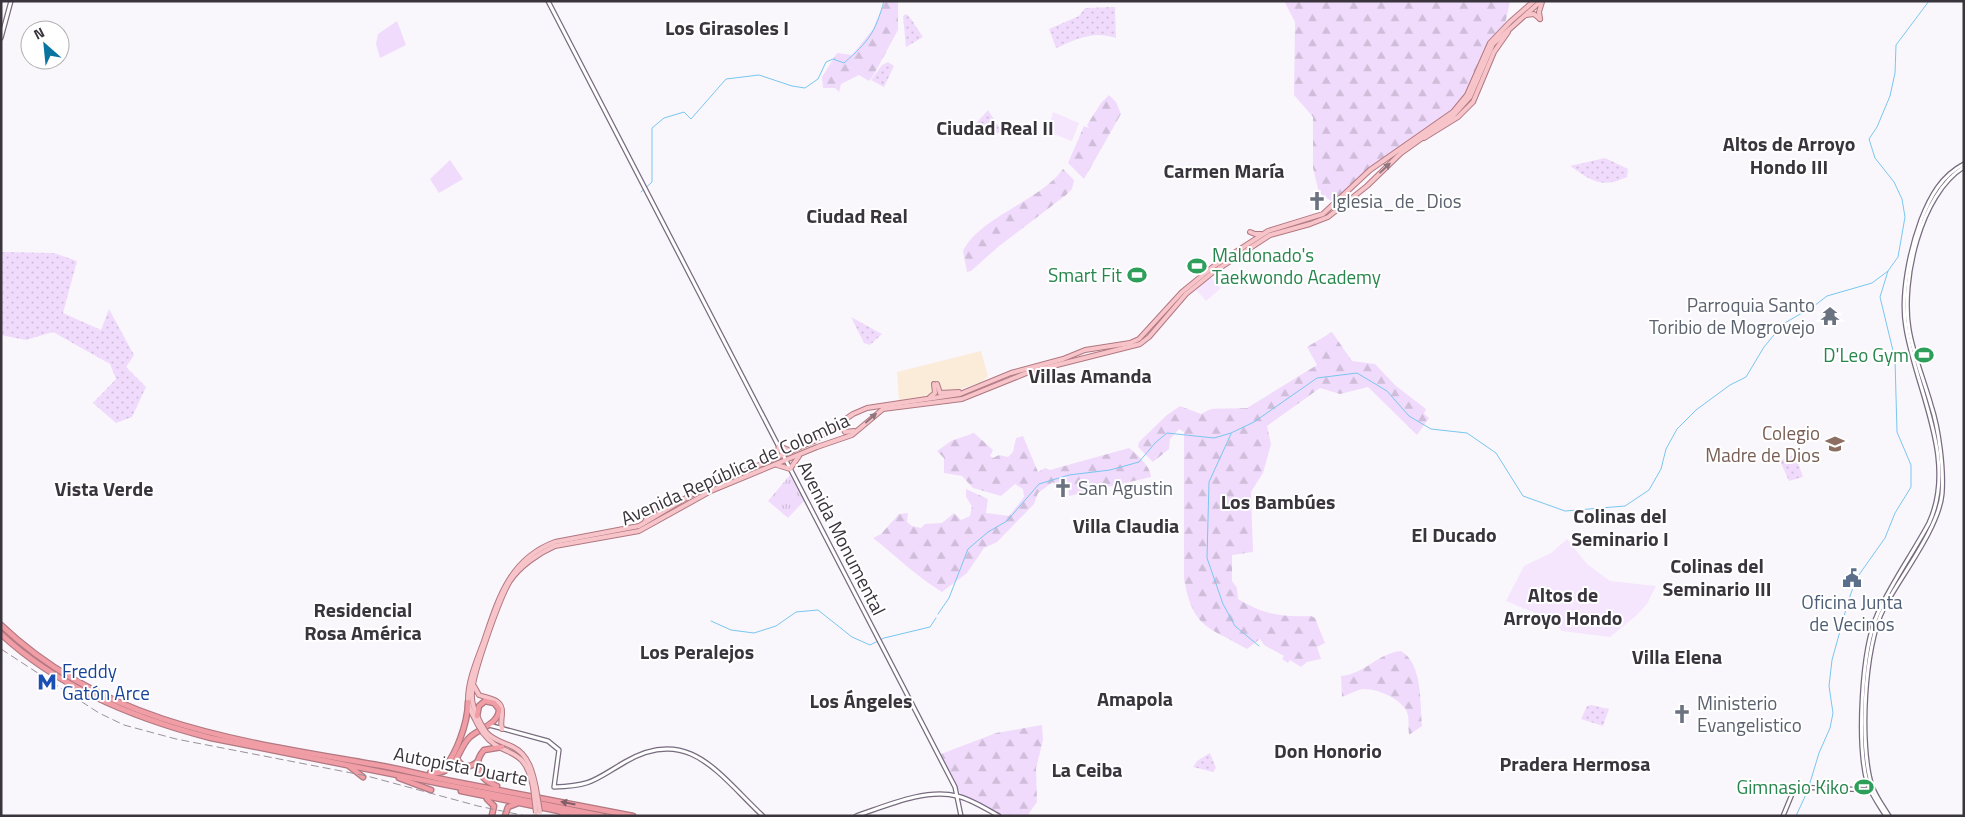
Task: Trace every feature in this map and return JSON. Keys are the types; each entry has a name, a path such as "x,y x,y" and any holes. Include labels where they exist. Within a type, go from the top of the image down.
{"highway":[{"name":"Autopista Duarte","path":"1,625 35,654 70,679 138,712 202,731 348,765 603,816"},
{"name":"Autopista Duarte","path":"1,634 36,661 105,702 142,718 211,738 512,791 633,816"},
{"path":"419,774 446,771 470,737 497,718 499,709 494,703 488,701 479,706 477,716"},
{"path":"430,773 440,771 449,762 467,722 468,702"},
{"path":"457,758 460,764 466,766 473,765 484,750 502,747"},
{"path":"478,760 478,772 485,780 512,791"},
{"path":"348,765 364,776"},
{"path":"386,773 432,790"},
{"path":"438,783 481,796 587,816"},
{"path":"481,796 491,801 494,809 492,816"},
{"path":"505,816 508,807 519,803"},
{"path":"559,811 566,816"}],"main road":[{"path":"1,38 11,1"},
{"name":"Avenida Monumental","path":"548,1 877,636 958,796 961,816"},
{"name":"Avenida República de Colombia","path":"479,724 471,695 474,680 503,595 515,575 551,548 627,530 642,524 714,487 824,436 848,418 873,406 968,391 1011,374 1063,359 1088,349 1130,343 1139,339 1194,282 1225,258 1274,228 1323,214 1340,200 1363,176 1458,107 1467,95 1490,43 1534,1"},
{"path":"1524,15 1532,13 1540,19 1539,12 1542,1"},
{"name":"Avenida República de Colombia","path":"468,702 470,684 501,592 509,578 522,564 547,546 638,531 714,487 847,437 883,409 962,399 1021,375 1140,344 1149,337 1186,294 1219,267 1270,235 1323,220 1357,194 1392,161 1452,116 1467,102 1490,49 1509,28 1542,1"},
{"path":"1887,816 1872,789 1864,700 1877,626 1885,606 1934,522 1942,494 1934,416 1909,328 1911,272 1916,244 1930,209 1945,184 1964,166"},
{"path":"1363,176 1362,183 1370,182"},
{"path":"1351,187 1356,188 1357,194"},
{"path":"1250,232 1263,234"},
{"path":"1088,349 1087,353 1092,356"},
{"path":"1080,352 1083,354 1081,358"},
{"path":"922,399 934,395 936,384 940,393 968,391"},
{"path":"848,418 842,427 844,432 849,433 861,428"},
{"path":"776,458 779,446 792,451"},
{"path":"772,466 782,466 790,469 803,453"},
{"path":"642,524 652,509 665,511"},
{"path":"474,680 474,688 479,696 493,699 500,705 503,712 500,728"},
{"path":"468,702 484,733 502,747 522,758 529,770 534,787"},
{"path":"497,718 500,728"},
{"path":"489,725 548,742 559,750 554,788 588,785 639,754 652,750 677,749 701,757 763,816"},
{"path":"484,733 494,740 513,747 524,756 532,768 538,814"},
{"path":"1783,816 1795,788 1805,786 1872,789"},
{"path":"856,816 928,795 958,796 999,816"}],"shaded area":[{"path":"1053,112 1079,123 1072,141 1048,132"},
{"path":"1210,276 1221,288 1206,301 1195,289"},
{"path":"981,351 988,376 982,382 938,396 899,401 897,372"},
{"path":"1567,539 1587,564 1610,581 1656,586 1647,604 1637,615 1610,637 1562,631 1550,619 1506,601 1524,566 1551,553"}],"green space":[{"path":"885,1 898,1 898,30 873,76 869,81 859,75 841,84 839,92 835,88 823,88 822,77 837,53 852,55 873,29"},
{"path":"1284,1 1510,1 1506,20 1471,97 1333,202 1319,193 1313,168 1313,117 1294,95 1295,22"},
{"path":"1115,7 1116,38 1092,35 1056,48 1049,29 1079,16 1085,8"},
{"path":"906,14 923,37 906,47 903,16"},
{"path":"397,21 406,45 380,58 376,44 378,34"},
{"path":"888,62 894,66 884,87 871,80 882,65"},
{"path":"1109,95 1116,102 1121,114 1084,179 1068,163 1084,126 1089,128 1087,125 1101,103"},
{"path":"988,110 1003,133 972,132 971,129"},
{"path":"1605,158 1628,169 1627,177 1618,181 1597,182 1570,166"},
{"path":"450,160 463,179 439,193 430,179"},
{"path":"1063,169 1074,180 1072,189 998,247 971,271 967,272 963,251 971,239 983,228 1040,191"},
{"path":"1,252 54,253 77,261 63,313 101,330 109,309 134,355 126,367 146,387 132,417 116,423 93,403 116,379 110,364 53,332 26,340 1,335"},
{"path":"851,317 882,334 870,345 864,343"},
{"path":"1332,332 1352,361 1375,364 1396,386 1426,409 1424,414 1429,418 1417,435 1368,387 1340,394 1320,388 1267,426 1271,444 1263,473 1251,492 1253,552 1232,555 1232,581 1237,588 1238,599 1257,609 1273,614 1311,616 1315,618 1325,643 1317,647 1321,659 1307,662 1301,667 1290,660 1288,663 1282,659 1284,656 1264,645 1260,639 1247,649 1212,630 1198,617 1192,608 1184,579 1184,432 1179,429 1170,439 1169,449 1153,462 1138,447 1139,442 1167,415 1180,406 1201,414 1211,409 1247,408 1317,365 1307,347"},
{"path":"974,433 993,450 990,456 993,458 999,455 1008,457 1013,452 1016,438 1023,436 1038,472 1045,468 1050,470 1129,448 1146,465 1151,477 1069,496 1068,482 1055,485 1053,482 1038,493 1034,504 997,542 984,548 967,573 942,592 915,573 873,538 881,534 899,514 908,513 907,522 912,526 921,528 925,524 942,523 954,513 961,520 970,516 972,506 966,497 966,489 988,499 986,513 1009,516 1024,497 1023,489 1015,484 1001,496 973,488 962,476 944,473 944,458 937,451 951,441"},
{"path":"1795,454 1803,477 1789,481 1780,461"},
{"path":"790,475 804,501 788,518 768,501"},
{"path":"1401,651 1413,665 1419,685 1422,726 1409,735 1406,710 1402,704 1390,696 1369,689 1363,689 1342,697 1341,676 1357,672 1385,655"},
{"path":"1591,705 1609,709 1603,726 1581,719 1587,706"},
{"path":"1042,725 1043,740 1036,768 1037,802 1027,816 1006,816 961,795 941,754 996,733"},
{"path":"1210,753 1216,768 1213,772 1193,767 1197,761"}],"waterway":[{"path":"641,192 652,182 652,128 664,118 684,112 691,119 726,79 759,75 792,86 805,88 818,79 826,62 833,59 844,63 860,49 874,29 884,1"},
{"path":"1809,786 1819,753 1830,728 1833,713 1829,686 1832,660 1848,602 1856,579 1885,538 1895,513 1911,487 1911,465 1897,432 1895,359 1880,297 1888,271 1898,257 1905,217 1902,199 1894,182 1875,158 1869,139 1877,127 1890,96 1895,73 1896,45 1929,1"},
{"path":"938,614 949,598 968,549 988,532 1007,521 1039,484 1069,475 1110,470 1139,462 1155,443 1167,433 1214,438 1231,433 1254,422 1317,378 1357,373 1387,391 1409,416 1431,429 1467,433 1496,453 1523,496 1565,511 1625,506 1649,490 1661,469 1666,449 1677,429 1696,410 1730,385 1746,377 1764,347 1783,324 1827,296 1872,283 1888,271"},
{"path":"1231,434 1209,482 1207,558 1223,604 1235,626 1259,646"},
{"path":"711,621 731,630 754,633 776,626 796,612 818,610 852,637 870,645 884,638 930,627 936,618"},
{"path":"1796,816 1808,790"}],"railway":[{"path":"1,649 99,713 124,725 176,739 367,776 478,806 526,816"}],"place":[{"name":"Iglesia_de_Dios","path":"1317,201"},
{"name":"Maldonado's Taekwondo Academy","path":"1197,266"},
{"name":"Smart Fit","path":"1137,275"},
{"name":"Parroquia Santo Toribio de Mogrovejo","path":"1830,316"},
{"name":"D'Leo Gym","path":"1924,355"},
{"name":"Colegio Madre de Dios","path":"1835,444"},
{"name":"San Agustin","path":"1063,488"},
{"name":"Oficina Junta de Vecinos","path":"1852,578"},
{"name":"Freddy Gatón Arce","path":"47,682"},
{"name":"Ministerio Evangelistico","path":"1682,714"},
{"name":"Gimnasio Kiko","path":"1864,787"}],"district":[{"name":"Los Girasoles I","path":"727,28"},
{"name":"Ciudad Real II","path":"995,128"},
{"name":"Altos de Arroyo Hondo III","path":"1789,156"},
{"name":"Carmen María","path":"1224,171"},
{"name":"Ciudad Real","path":"857,216"},
{"name":"Villas Amanda","path":"1090,376"},
{"name":"Vista Verde","path":"104,489"},
{"name":"Los Bambúes","path":"1278,502"},
{"name":"Villa Claudia","path":"1126,526"},
{"name":"Colinas del Seminario I","path":"1620,528"},
{"name":"El Ducado","path":"1454,535"},
{"name":"Colinas del Seminario III","path":"1717,578"},
{"name":"Altos de Arroyo Hondo","path":"1563,606"},
{"name":"Residencial Rosa América","path":"363,622"},
{"name":"Los Peralejos","path":"697,652"},
{"name":"Villa Elena","path":"1677,657"},
{"name":"Amapola","path":"1135,699"},
{"name":"Los Ángeles","path":"861,701"},
{"name":"Don Honorio","path":"1328,751"},
{"name":"Pradera Hermosa","path":"1575,764"},
{"name":"La Ceiba","path":"1087,770"}]}
